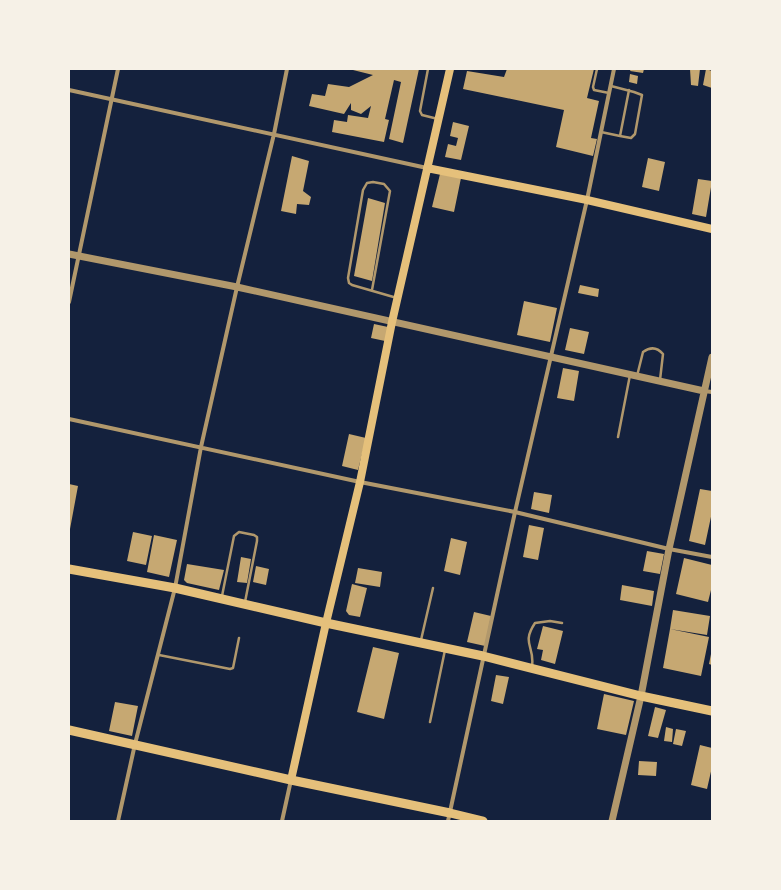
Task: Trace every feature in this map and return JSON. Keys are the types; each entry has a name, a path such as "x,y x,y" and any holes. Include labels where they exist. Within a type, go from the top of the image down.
{"main road":[{"path":"291,780 326,623 360,482 397,298 450,69"},
{"path":"427,168 587,200 712,229"},
{"path":"69,568 175,588 326,623 483,656 641,696 712,711"},
{"path":"69,730 449,817 483,821"}],"street":[{"path":"69,302 118,69"},
{"path":"118,821 135,744 175,588 202,447 237,287 274,134 287,69"},
{"path":"449,817 515,512 552,357 602,132 614,69"},
{"path":"69,90 427,168"},
{"path":"69,254 237,287 712,392"},
{"path":"612,821 641,696 669,548 712,357"},
{"path":"69,419 360,482 515,512 712,557"},
{"path":"282,821 291,780"}],"lane":[{"path":"428,69 420,111 422,114 438,119"},
{"path":"597,69 593,87 594,90 609,93"},
{"path":"602,132 631,138 635,134 640,109 642,95 611,86"},
{"path":"620,136 629,90"},
{"path":"372,290 390,191 384,184 373,182 367,183 363,190 348,278 352,285 397,298"},
{"path":"618,437 634,375 643,352 647,349 653,348 660,350 663,354 660,381"},
{"path":"222,599 234,536 239,532 254,535 257,541 245,604"},
{"path":"421,643 433,588"},
{"path":"531,668 532,654 528,642 529,632 535,623 550,621 562,623"},
{"path":"159,655 230,669 233,668 239,638"},
{"path":"430,722 446,648"}],"building":[{"path":"349,69 419,69 403,143 389,139 401,82 394,80 385,119 389,120 384,142 332,132 334,120 347,122 348,115 368,118 371,106 361,114 351,110 351,103 344,114 309,106 312,94 325,96 328,84 349,87 373,75"},
{"path":"507,69 594,69 587,98 599,101 591,138 597,139 593,156 556,147 564,110 463,89 467,71 504,77"},
{"path":"631,69 644,69 643,73 630,71"},
{"path":"690,69 700,69 698,86 691,85"},
{"path":"706,69 712,71 712,88 703,85"},
{"path":"630,74 638,76 637,84 629,82"},
{"path":"453,122 469,126 461,160 445,157 448,144 456,146 458,138 450,136"},
{"path":"292,156 309,161 303,191 311,197 309,205 297,204 296,214 281,211"},
{"path":"648,158 665,162 659,191 642,187"},
{"path":"440,174 461,178 454,212 432,207"},
{"path":"698,179 712,181 706,217 692,214"},
{"path":"368,198 385,203 372,281 354,276"},
{"path":"580,285 599,289 598,297 578,293"},
{"path":"524,301 557,308 550,342 517,335"},
{"path":"374,324 388,327 385,341 371,338"},
{"path":"570,328 589,332 584,354 565,350"},
{"path":"563,368 579,371 574,401 557,398"},
{"path":"349,434 366,438 358,470 342,466"},
{"path":"69,484 78,486 70,529 69,529"},
{"path":"700,489 712,491 712,512 705,545 689,541"},
{"path":"534,492 552,495 549,513 531,509"},
{"path":"529,525 544,528 538,560 523,557"},
{"path":"133,532 152,536 146,565 127,561"},
{"path":"154,535 177,540 169,577 147,572"},
{"path":"451,538 467,542 460,575 444,571"},
{"path":"647,551 664,554 660,574 643,571"},
{"path":"241,557 251,559 247,583 237,582"},
{"path":"684,558 712,565 712,586 708,602 676,594"},
{"path":"187,564 224,570 219,590 187,583 184,580"},
{"path":"256,566 269,569 266,585 253,582"},
{"path":"358,568 382,572 380,587 355,583"},
{"path":"352,584 367,588 360,617 349,615 346,611"},
{"path":"622,585 654,591 652,606 620,600"},
{"path":"673,610 710,616 707,635 670,629"},
{"path":"474,612 491,616 485,646 467,642"},
{"path":"543,626 563,631 555,664 541,660 543,650 537,649"},
{"path":"670,629 709,637 701,676 663,668"},
{"path":"373,647 399,653 384,719 357,712"},
{"path":"712,654 712,665 709,664"},
{"path":"496,675 509,677 503,704 491,701"},
{"path":"604,694 634,701 626,735 597,729"},
{"path":"115,702 138,706 132,736 109,731"},
{"path":"655,707 666,710 658,738 648,736"},
{"path":"666,727 673,729 672,742 664,741"},
{"path":"676,729 686,731 682,746 673,744"},
{"path":"700,745 712,748 712,767 707,789 691,785"},
{"path":"639,761 657,762 656,776 638,775"}]}
